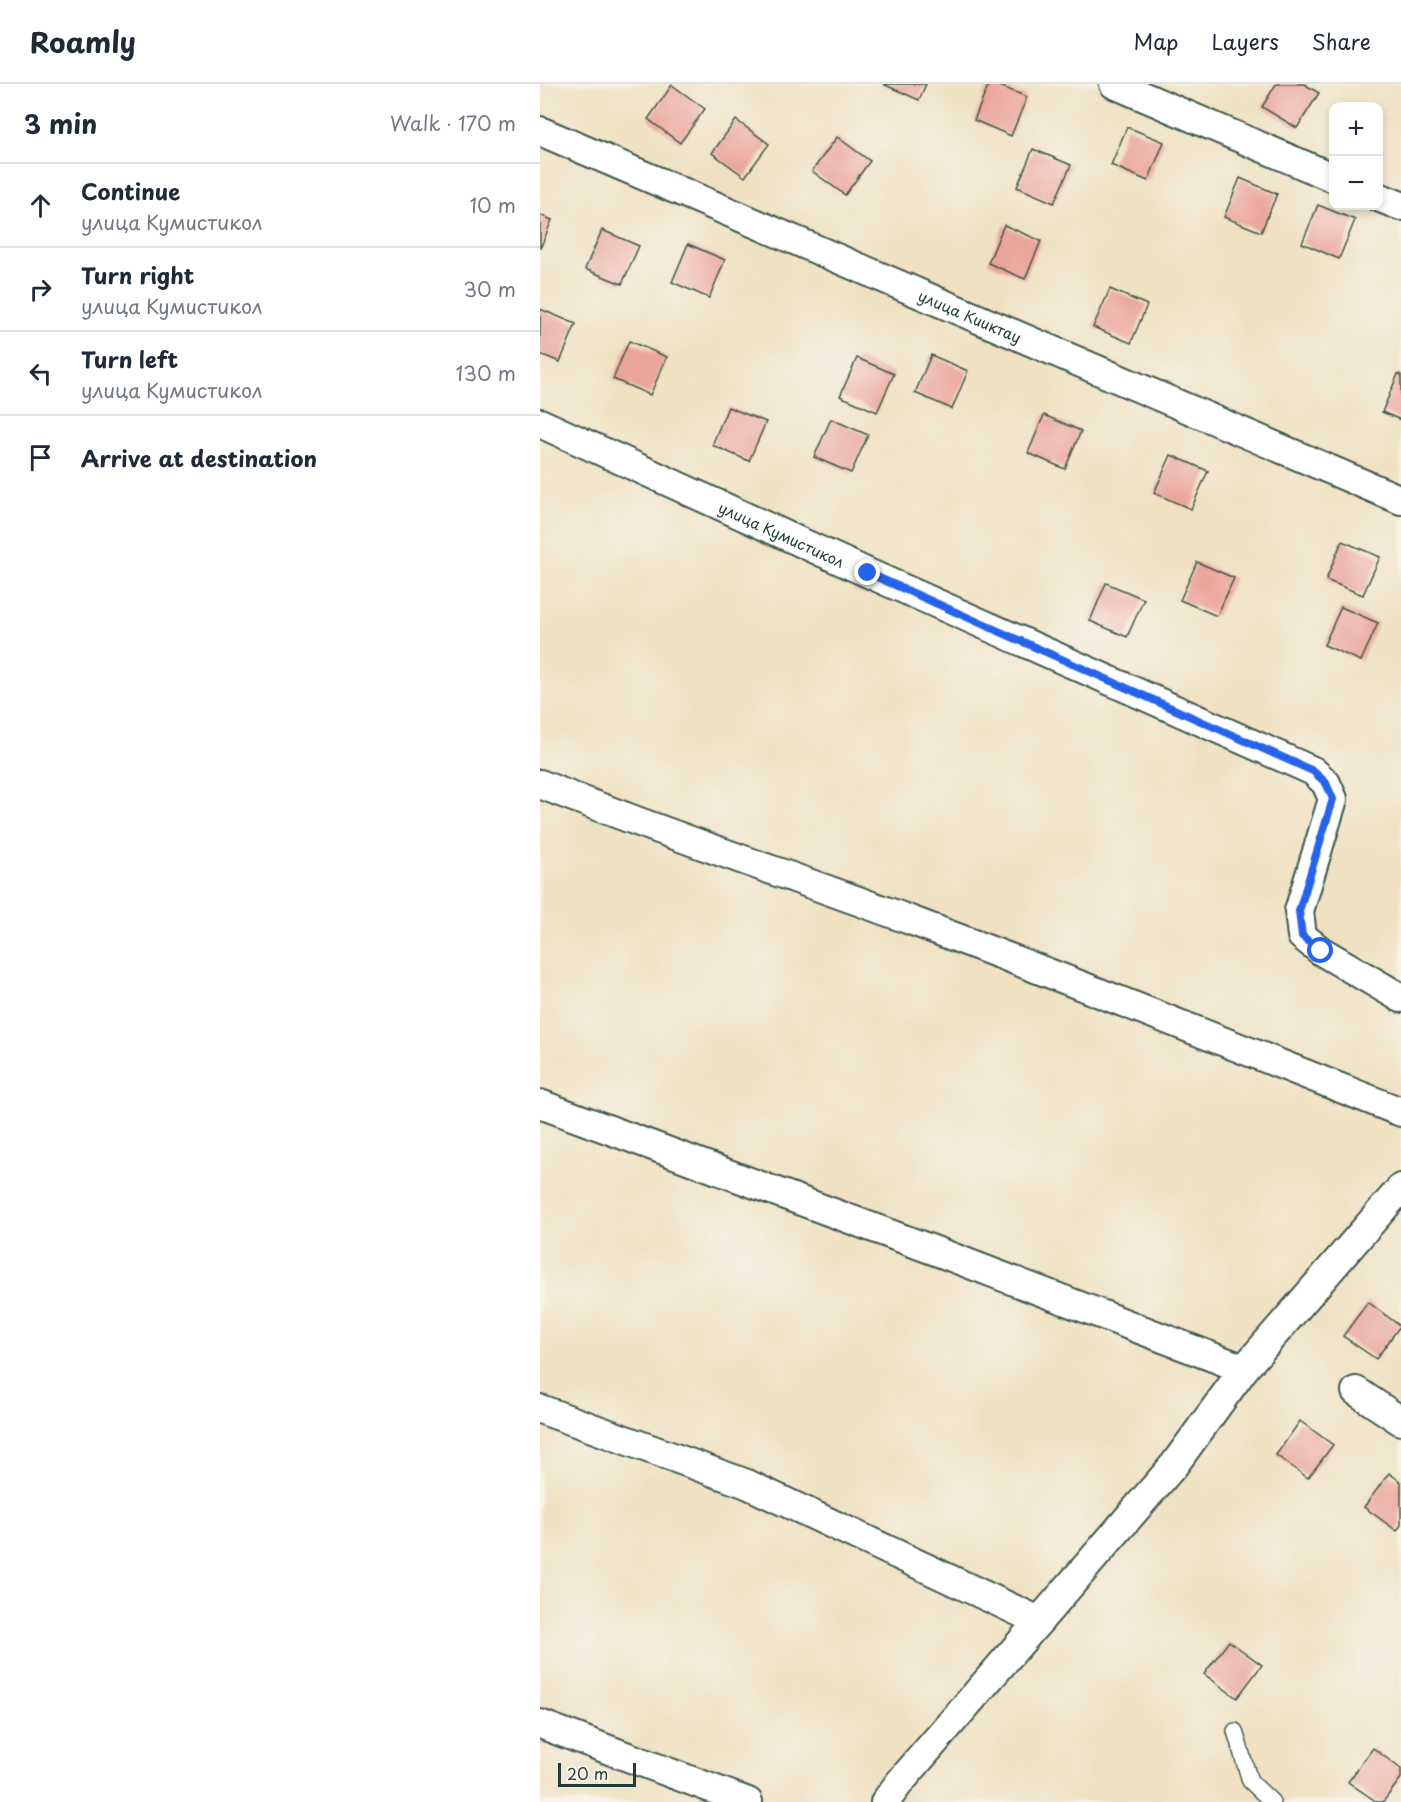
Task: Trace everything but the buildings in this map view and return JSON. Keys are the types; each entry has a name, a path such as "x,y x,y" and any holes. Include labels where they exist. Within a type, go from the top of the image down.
{"street":[{"path":"1114,84 1329,176"},
{"name":"улица Кииктау","path":"540,131 1401,500"},
{"path":"1383,199 1401,206"},
{"name":"улица Кумистикол","path":"540,423 868,573 1313,771 1326,783 1333,799 1299,911 1302,936 1321,951 1401,998"},
{"path":"540,784 621,816 917,923 1401,1112"},
{"path":"540,1104 931,1249 1244,1369"},
{"path":"885,1802 1174,1465 1244,1369 1401,1188"},
{"path":"1356,1391 1401,1421"},
{"path":"540,1409 747,1485 1039,1621"},
{"path":"540,1724 748,1802"}],"lane":[{"path":"1235,1731 1250,1781 1272,1802"}],"route":[{"path":"868,573 1313,771 1326,783 1333,799 1299,911 1302,936 1321,951"}]}
